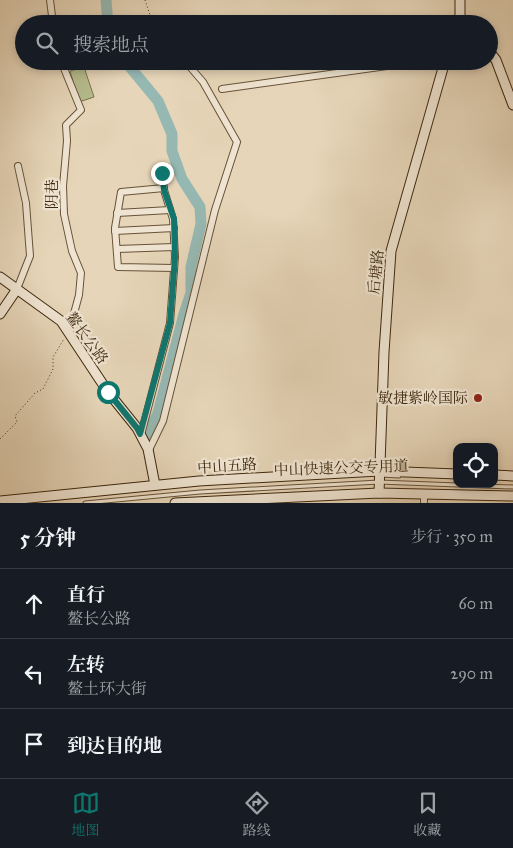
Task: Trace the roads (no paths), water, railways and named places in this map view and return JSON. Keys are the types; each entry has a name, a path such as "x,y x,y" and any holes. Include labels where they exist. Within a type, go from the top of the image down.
{"street":[{"path":"50,0 52,15"},
{"path":"458,15 460,0"},
{"path":"498,65 513,105"},
{"name":"阴巷","path":"65,70 81,110 66,124 68,141 63,186 64,214 72,251 81,273 79,295 69,332"},
{"path":"148,452 163,421 215,210 238,142 202,82 192,70"},
{"path":"222,89 358,70"},
{"name":"后塘路","path":"379,493 384,352 391,251 442,70"},
{"path":"0,314 17,289 30,256 26,203 18,166"},
{"path":"140,434 170,323 174,268 174,219 164,188 162,173"},
{"path":"164,188 121,192 116,231 118,267 174,268"},
{"path":"117,213 170,210"},
{"path":"116,231 174,228"},
{"path":"117,249 174,247"},
{"name":"鳌长公路","path":"0,277 62,322 108,392 137,428 148,452 155,486"},
{"name":"中山五路","path":"0,501 199,481 453,474"},
{"path":"498,475 513,476"},
{"path":"175,503 379,493 424,499 507,498"}],"lane":[{"name":"中山快速公交专用道","path":"18,503 190,486 379,476 453,478"},
{"name":"中山快速公交专用道","path":"85,503 379,476 513,487"},
{"path":"498,479 513,480"}],"waterway":[{"path":"106,0 107,15"},
{"path":"132,70 158,101 172,134 172,151 182,179 200,207 201,224 191,267 191,293 158,413 147,437"}],"place":[{"name":"敏捷紫岭国际","path":"478,398"}]}
